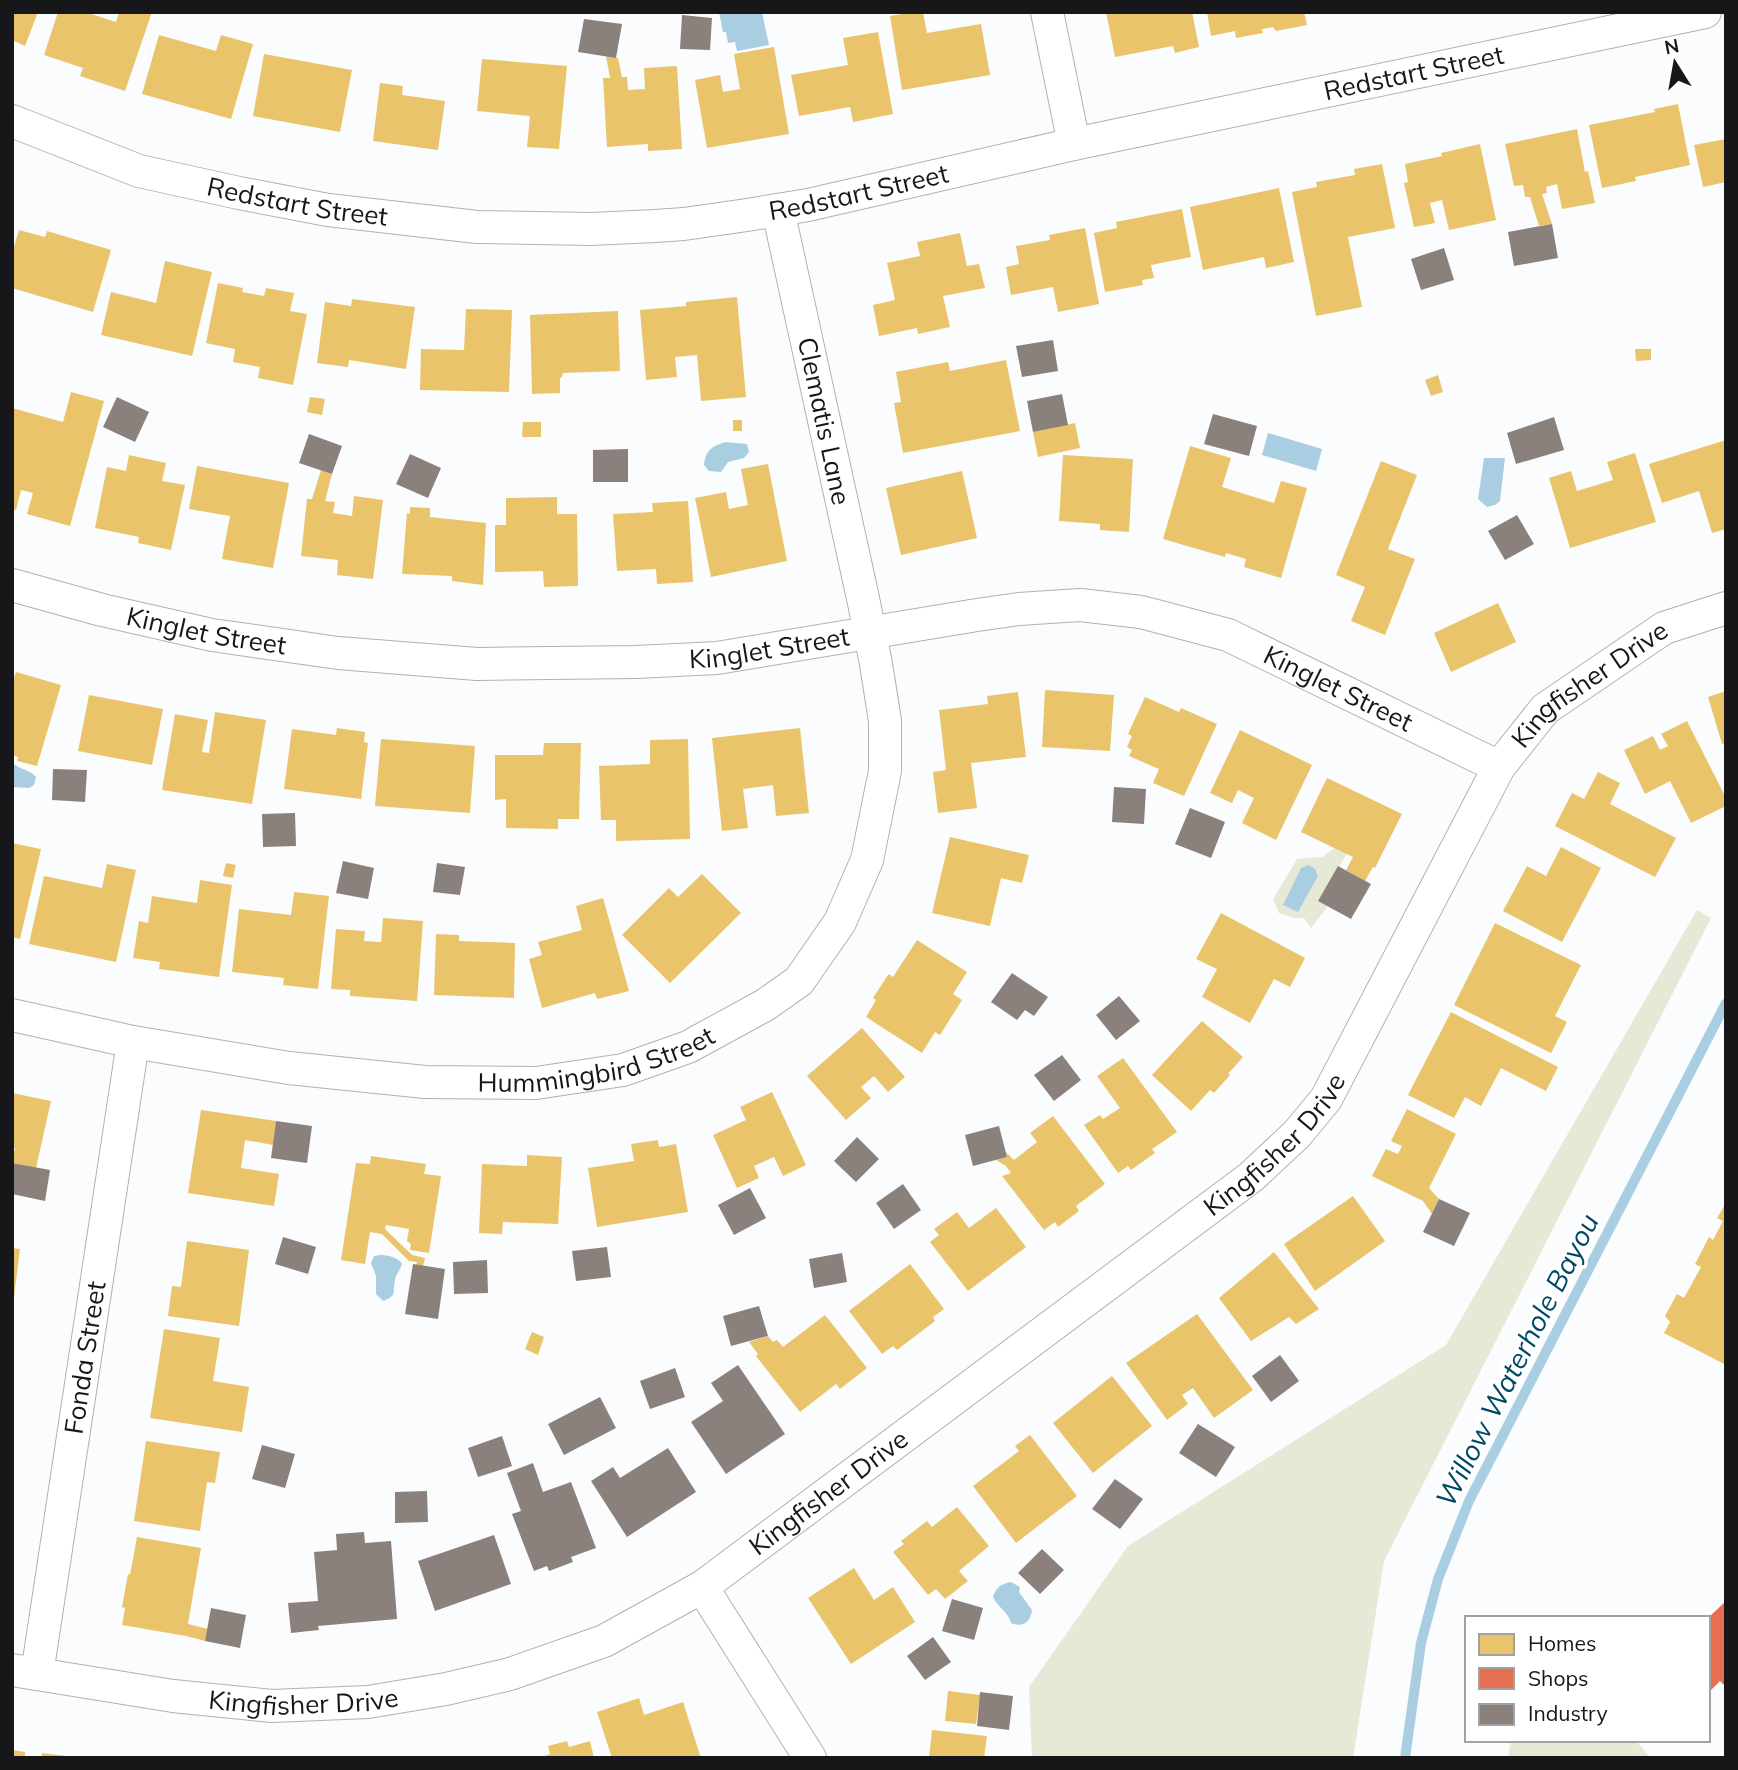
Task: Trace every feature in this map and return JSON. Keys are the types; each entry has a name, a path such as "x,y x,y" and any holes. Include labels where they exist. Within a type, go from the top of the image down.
{"street":[{"path":"1047,12 1074,144"},
{"name":"Redstart Street","path":"12,121 139,171 239,194 328,210 477,227 591,229 684,224 808,205 1074,144 1705,12"},
{"name":"Clematis Lane","path":"778,210 869,632"},
{"name":"Kinglet Street","path":"12,585 102,610 212,635 338,653 477,664 717,658 1018,609 1073,605 1141,612 1228,635 1499,767"},
{"name":"Kingfisher Drive","path":"25,1672 173,1696 272,1706 371,1702 510,1674 589,1647 702,1587 1251,1177 1297,1134 1326,1099 1499,767 1545,709 1664,628 1726,608"},
{"name":"Hummingbird Street","path":"12,1015 134,1042 289,1068 425,1083 536,1083 623,1070 688,1047 765,1005 799,981 840,922 867,860 885,771 885,721 869,632"},
{"name":"Fonda Street","path":"25,1672 134,1042"},
{"path":"702,1587 810,1758"}],"green space":[{"path":"1335,848 1347,854 1319,900 1328,906 1311,928 1304,918 1279,913 1273,899 1297,859 1322,857"},
{"path":"1697,910 1711,918 1384,1561 1353,1758 1032,1758 1029,1687 1128,1546 1446,1345"},
{"path":"1511,1742 1637,1742 1651,1758 1508,1758"}],"water":[{"path":"719,12 762,12 769,45 737,51 735,42 728,43"},
{"path":"1268,433 1322,449 1316,471 1262,455"},
{"path":"725,442 747,444 749,452 744,458 728,462 721,472 709,471 704,465 708,452"},
{"path":"1484,458 1505,458 1500,501 1487,507 1478,499"},
{"path":"12,763 36,777 34,785 29,788 12,787"},
{"path":"1309,865 1315,869 1318,876 1298,912 1283,905 1301,868"},
{"path":"374,1256 392,1257 402,1263 393,1295 383,1301 376,1294 376,1276 371,1263"},
{"path":"1011,1582 1020,1587 1019,1592 1032,1610 1028,1621 1022,1624 1011,1623 993,1597 999,1586"}],"building: Homes":[{"path":"12,12 38,12 25,46 12,40"},
{"path":"58,12 85,12 116,22 119,12 152,12 125,91 80,76 83,68 44,55"},
{"path":"923,12 927,33 981,24 990,75 902,90 890,16"},
{"path":"1106,12 1192,12 1199,47 1175,53 1173,46 1115,57"},
{"path":"1207,12 1304,12 1307,25 1276,31 1273,27 1262,29 1263,33 1236,38 1235,31 1211,36"},
{"path":"878,32 893,114 853,122 850,107 799,116 791,75 848,65 843,38"},
{"path":"159,35 216,51 221,35 253,44 231,119 142,94"},
{"path":"774,47 789,134 707,148 695,80 720,75 723,92 740,89 734,54"},
{"path":"264,54 352,70 340,132 253,116"},
{"path":"606,56 618,58 622,77 627,77 628,90 645,89 644,68 677,66 682,149 648,151 648,144 607,147 603,78 610,78"},
{"path":"482,59 567,66 559,149 527,147 530,116 477,111"},
{"path":"380,83 403,86 402,95 445,101 438,150 373,141"},
{"path":"1678,104 1690,165 1635,177 1636,181 1602,188 1589,125 1655,112 1654,109"},
{"path":"1577,129 1585,172 1588,171 1595,203 1562,209 1557,184 1546,187 1547,193 1542,194 1552,224 1539,226 1530,197 1525,197 1523,185 1514,186 1505,144"},
{"path":"1726,139 1726,182 1703,187 1694,145"},
{"path":"1480,144 1496,220 1449,230 1442,200 1430,203 1435,223 1414,227 1404,183 1408,182 1405,164"},
{"path":"1382,164 1395,228 1348,237 1362,307 1316,316 1292,192 1317,187 1316,182 1355,175 1354,169"},
{"path":"1279,188 1294,262 1266,268 1264,257 1203,270 1190,207"},
{"path":"1182,209 1191,257 1151,265 1154,278 1142,280 1143,285 1105,292 1094,233 1117,228 1116,222"},
{"path":"1085,228 1099,304 1058,312 1053,287 1011,295 1006,267 1019,264 1016,246 1050,240 1049,235"},
{"path":"19,230 45,237 47,231 111,250 93,312 12,288 12,253"},
{"path":"960,233 967,266 979,264 985,288 943,296 950,327 918,334 917,328 879,336 873,305 895,300 887,263 920,256 917,242"},
{"path":"165,261 212,272 192,356 101,335 111,292 156,303"},
{"path":"218,283 243,288 242,292 264,296 266,288 294,293 290,311 307,314 293,385 258,378 260,367 233,362 235,349 206,343"},
{"path":"737,297 746,397 701,401 697,355 675,357 677,377 646,380 640,310 686,306 686,302"},
{"path":"352,299 415,307 406,369 349,360 348,367 317,363 325,302 351,306"},
{"path":"466,309 512,310 509,392 420,390 421,349 464,350"},
{"path":"618,311 620,371 563,373 560,378 560,393 532,394 530,315"},
{"path":"1635,349 1651,349 1651,360 1636,361"},
{"path":"1006,360 1020,431 903,453 894,403 901,402 896,372 948,362 950,371"},
{"path":"1438,375 1443,392 1431,396 1425,380"},
{"path":"71,392 104,401 70,526 27,514 33,493 21,490 16,510 12,509 12,408 63,422"},
{"path":"310,397 325,399 322,415 307,412"},
{"path":"733,420 742,420 742,431 733,431"},
{"path":"523,422 541,422 541,437 522,437"},
{"path":"1075,423 1080,448 1038,457 1033,432"},
{"path":"1726,440 1726,529 1712,533 1699,491 1662,503 1649,464"},
{"path":"1190,446 1231,458 1222,487 1274,503 1281,481 1307,488 1281,578 1244,567 1246,559 1226,553 1225,557 1163,539"},
{"path":"1635,453 1656,522 1570,548 1549,478 1571,471 1577,491 1613,480 1607,462"},
{"path":"129,455 166,463 162,481 185,485 171,550 138,543 139,537 95,528 107,467 126,471"},
{"path":"1063,455 1133,459 1129,532 1100,530 1100,524 1059,521"},
{"path":"1381,461 1417,475 1388,549 1415,559 1385,635 1351,621 1365,587 1336,575"},
{"path":"768,464 787,561 711,577 695,498 726,492 729,509 748,505 741,469"},
{"path":"197,466 289,483 273,568 222,559 230,516 189,509"},
{"path":"321,470 332,474 325,501 335,502 333,513 352,516 354,496 383,500 373,579 337,575 338,560 301,556 307,499 312,499"},
{"path":"962,471 977,538 901,555 886,488"},
{"path":"557,497 557,514 577,514 578,586 544,587 543,571 495,572 495,525 506,525 506,498"},
{"path":"688,501 693,582 657,584 656,569 617,571 613,514 653,512 652,503"},
{"path":"410,507 430,508 430,517 486,523 483,585 452,581 452,576 402,574 407,513 410,514"},
{"path":"1498,603 1516,642 1451,672 1434,633"},
{"path":"16,672 61,685 37,766 17,761 18,757 12,755 12,684"},
{"path":"1045,690 1114,695 1110,751 1042,747"},
{"path":"1726,691 1726,743 1722,744 1708,697"},
{"path":"1018,692 1026,757 971,763 977,808 938,813 933,772 946,770 939,710 988,704 987,696"},
{"path":"89,695 163,709 152,765 78,751"},
{"path":"1145,697 1179,712 1181,708 1217,724 1184,796 1153,783 1159,769 1129,756 1132,750 1127,747 1132,736 1128,734"},
{"path":"215,712 266,720 252,804 162,790 175,714 208,720 202,752 209,753"},
{"path":"1687,721 1726,798 1726,806 1691,823 1670,781 1645,794 1624,750 1653,736 1660,750 1668,746 1661,734"},
{"path":"337,728 365,732 364,742 368,743 361,799 284,789 292,729 336,735"},
{"path":"800,728 809,813 776,816 773,785 743,789 748,828 722,831 712,738"},
{"path":"1240,730 1312,765 1276,840 1242,823 1254,798 1238,790 1232,803 1210,793"},
{"path":"381,739 475,746 470,813 375,806"},
{"path":"688,739 690,839 616,841 616,820 601,820 599,766 650,764 650,740"},
{"path":"544,743 581,743 579,819 558,819 558,829 506,828 506,799 495,800 495,755 543,755"},
{"path":"1598,772 1620,783 1610,804 1676,838 1655,877 1555,826 1572,793 1584,799"},
{"path":"1327,778 1402,814 1375,868 1373,867 1365,881 1346,870 1353,857 1301,832"},
{"path":"950,837 1029,855 1022,883 1001,878 990,926 932,913"},
{"path":"12,843 41,849 20,939 12,937"},
{"path":"1561,847 1601,868 1562,942 1503,911 1527,866 1546,876"},
{"path":"226,863 236,865 233,878 223,876"},
{"path":"107,864 136,870 116,962 29,944 44,876 102,888"},
{"path":"702,874 741,913 670,983 622,935 669,888 678,897"},
{"path":"200,880 232,885 219,977 159,969 160,962 133,958 139,921 148,923 152,896 197,903"},
{"path":"294,892 329,896 318,989 283,985 284,978 232,972 239,909 291,915"},
{"path":"603,898 629,991 597,999 595,993 542,1008 529,959 542,955 538,942 582,930 576,906"},
{"path":"1221,913 1305,958 1290,987 1274,979 1250,1023 1202,997 1217,969 1196,959"},
{"path":"383,918 423,921 417,1001 350,996 350,990 331,989 336,929 365,931 364,941 381,942"},
{"path":"1495,923 1581,965 1555,1016 1567,1022 1551,1053 1454,1005"},
{"path":"436,934 459,935 459,941 515,943 514,998 434,995"},
{"path":"917,940 967,972 953,994 962,1000 940,1035 935,1032 922,1053 866,1017 876,1000 873,998 886,978 889,974 893,977"},
{"path":"1451,1012 1558,1067 1546,1091 1501,1068 1481,1106 1465,1097 1454,1118 1408,1095"},
{"path":"1202,1021 1243,1057 1214,1093 1210,1090 1191,1111 1152,1075"},
{"path":"862,1028 905,1077 888,1092 874,1076 861,1087 871,1098 846,1120 807,1076"},
{"path":"1123,1058 1177,1132 1152,1149 1155,1153 1131,1170 1128,1166 1118,1173 1084,1125 1100,1115 1103,1119 1120,1108 1097,1076"},
{"path":"772,1092 806,1165 783,1176 774,1157 754,1166 759,1178 737,1188 713,1135 746,1120 740,1107"},
{"path":"12,1093 51,1101 36,1168 12,1163 15,1148 12,1147"},
{"path":"1407,1109 1456,1134 1429,1188 1439,1199 1432,1214 1423,1201 1372,1176 1386,1149 1398,1154 1402,1146 1391,1141"},
{"path":"201,1110 276,1121 273,1145 245,1140 241,1168 279,1174 274,1206 188,1193"},
{"path":"1053,1116 1105,1184 1076,1206 1079,1211 1058,1227 1055,1222 1044,1230 1002,1176 1011,1173 996,1160 1007,1157 1006,1152 1014,1160 1037,1142 1030,1133"},
{"path":"658,1140 659,1147 676,1144 688,1212 597,1227 588,1168 634,1161 631,1144"},
{"path":"527,1155 562,1157 558,1224 503,1222 502,1234 479,1233 482,1164 527,1166"},
{"path":"371,1156 426,1164 424,1174 441,1176 429,1253 410,1250 411,1244 407,1241 409,1229 386,1225 385,1229 412,1255 425,1258 423,1266 409,1261 382,1234 370,1232 365,1264 341,1260 356,1163 370,1164"},
{"path":"1353,1196 1385,1241 1315,1291 1284,1244"},
{"path":"1726,1203 1726,1365 1664,1333 1670,1322 1665,1316 1677,1294 1684,1298 1701,1267 1695,1264 1709,1237 1713,1240 1723,1221 1717,1218"},
{"path":"996,1208 1026,1247 968,1291 930,1242 939,1235 934,1229 957,1212 969,1228"},
{"path":"187,1241 249,1250 239,1326 168,1316 172,1286 181,1287"},
{"path":"12,1248 20,1249 14,1297 12,1296"},
{"path":"1274,1252 1319,1309 1296,1324 1289,1317 1251,1341 1219,1298"},
{"path":"910,1264 944,1309 933,1317 935,1321 897,1350 893,1346 882,1354 849,1311"},
{"path":"1197,1314 1253,1390 1214,1418 1193,1388 1182,1395 1188,1404 1167,1420 1126,1363"},
{"path":"825,1315 867,1368 840,1389 836,1384 800,1412 756,1356 758,1354 749,1342 768,1336 783,1347"},
{"path":"164,1329 220,1338 213,1381 249,1387 242,1432 150,1418"},
{"path":"532,1332 544,1337 538,1355 525,1349"},
{"path":"1112,1376 1152,1426 1093,1473 1053,1423"},
{"path":"1030,1435 1077,1496 1016,1543 973,1486 1019,1451 1015,1446"},
{"path":"146,1441 220,1452 215,1483 207,1482 200,1531 134,1521"},
{"path":"957,1507 989,1546 959,1571 968,1581 945,1599 936,1589 928,1595 893,1552 904,1544 901,1541 927,1521 932,1527"},
{"path":"137,1537 201,1548 188,1624 208,1629 205,1641 122,1625 125,1608 122,1607"},
{"path":"854,1568 874,1600 893,1587 915,1622 851,1664 808,1598"},
{"path":"948,1691 980,1695 976,1724 945,1721"},
{"path":"639,1698 644,1715 683,1702 701,1758 612,1758 597,1712"},
{"path":"932,1730 987,1736 984,1758 929,1758"},
{"path":"567,1741 569,1747 590,1741 594,1758 539,1758 550,1754 548,1746"},
{"path":"12,1750 25,1752 25,1758 12,1758"},
{"path":"42,1753 67,1756 67,1758 41,1758"}],"building: Shops":[{"path":"1726,1601 1726,1687 1720,1681 1710,1691 1710,1616"}],"building: Industry":[{"path":"682,15 712,18 710,50 680,49"},
{"path":"584,19 622,24 616,58 578,52"},
{"path":"1552,224 1558,258 1514,266 1508,232"},
{"path":"1444,248 1454,280 1421,290 1411,259"},
{"path":"1053,340 1058,371 1022,377 1016,346"},
{"path":"1062,394 1068,425 1033,432 1027,401"},
{"path":"117,397 149,412 135,442 103,427"},
{"path":"1213,414 1257,426 1249,456 1204,444"},
{"path":"1554,417 1564,450 1516,464 1507,433"},
{"path":"309,434 342,446 332,474 299,463"},
{"path":"628,449 628,482 593,482 593,450"},
{"path":"410,454 441,468 428,498 396,484"},
{"path":"1517,515 1534,544 1505,560 1488,531"},
{"path":"53,769 87,770 85,802 52,800"},
{"path":"1114,787 1146,789 1144,824 1112,822"},
{"path":"1190,808 1225,822 1211,858 1175,844"},
{"path":"295,813 296,846 263,847 262,814"},
{"path":"343,861 374,868 368,899 336,893"},
{"path":"437,863 465,867 460,895 433,892"},
{"path":"1338,866 1371,884 1351,919 1318,901"},
{"path":"1012,973 1048,997 1034,1016 1025,1010 1017,1020 991,1002"},
{"path":"1119,996 1140,1021 1116,1040 1096,1015"},
{"path":"1062,1055 1081,1080 1054,1101 1034,1075"},
{"path":"276,1121 312,1126 307,1163 271,1158"},
{"path":"999,1126 1007,1157 973,1166 965,1135"},
{"path":"857,1137 879,1159 856,1182 834,1161"},
{"path":"12,1163 50,1170 45,1201 12,1194"},
{"path":"903,1184 921,1210 894,1229 876,1203"},
{"path":"750,1188 766,1218 734,1235 718,1205"},
{"path":"1439,1199 1470,1213 1454,1246 1423,1232"},
{"path":"283,1237 316,1247 308,1274 275,1264"},
{"path":"607,1247 611,1277 576,1281 572,1251"},
{"path":"842,1253 847,1282 814,1288 809,1259"},
{"path":"487,1260 488,1293 454,1294 453,1262"},
{"path":"413,1264 445,1269 438,1319 405,1314"},
{"path":"759,1306 768,1336 731,1346 723,1316"},
{"path":"1280,1355 1299,1381 1271,1402 1252,1376"},
{"path":"738,1365 785,1434 726,1474 691,1422 723,1401 711,1383"},
{"path":"675,1368 685,1397 650,1409 640,1381"},
{"path":"600,1397 616,1428 564,1455 548,1424"},
{"path":"1198,1424 1235,1447 1216,1477 1179,1453"},
{"path":"502,1436 512,1466 478,1477 468,1448"},
{"path":"262,1445 295,1454 285,1488 252,1479"},
{"path":"668,1448 696,1492 627,1537 591,1481 613,1467 620,1478"},
{"path":"533,1463 543,1492 571,1482 596,1548 571,1557 573,1562 549,1571 547,1566 534,1571 512,1514 521,1511 507,1473"},
{"path":"1115,1479 1143,1499 1120,1529 1092,1509"},
{"path":"427,1491 428,1522 395,1523 395,1492"},
{"path":"364,1532 365,1543 391,1541 397,1619 318,1626 319,1630 291,1633 288,1603 318,1601 314,1552 337,1550 336,1534"},
{"path":"494,1535 511,1584 435,1611 418,1561"},
{"path":"1042,1549 1064,1570 1040,1594 1018,1573"},
{"path":"952,1599 983,1608 974,1640 942,1631"},
{"path":"211,1608 246,1615 240,1648 205,1641"},
{"path":"933,1637 951,1662 925,1680 907,1656"},
{"path":"980,1692 1013,1696 1009,1730 977,1726"}],"waterway":[{"name":"Willow Waterhole Bayou","path":"1405,1758 1421,1643 1438,1579 1469,1501 1726,1003"}]}
